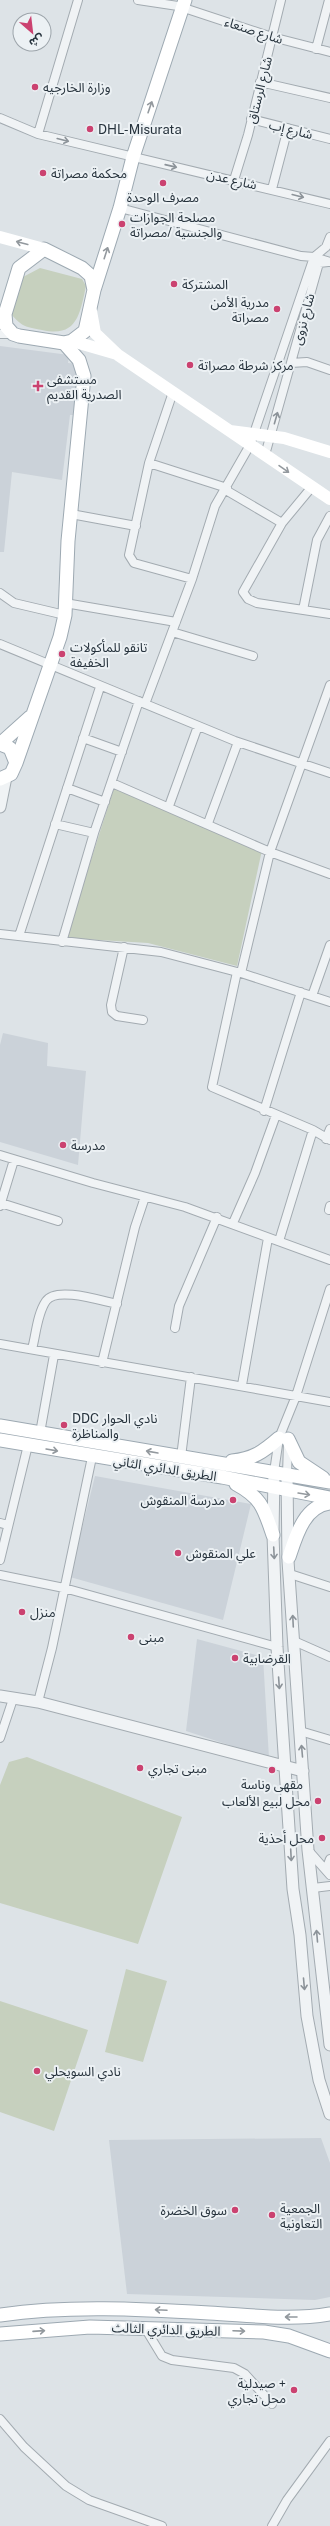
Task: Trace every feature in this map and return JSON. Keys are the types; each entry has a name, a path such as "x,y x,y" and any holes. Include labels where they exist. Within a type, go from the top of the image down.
{"main road":[{"path":"68,342 85,331 94,290 120,208 133,157 182,4"},
{"path":"0,237 44,249 87,272 93,282 94,290"},
{"path":"44,249 20,268 4,303 6,334 68,342 118,355"},
{"path":"91,307 96,333 118,355 229,430 311,488 330,499"},
{"path":"3,778 11,774 16,763 31,716 50,665 65,609 71,514 84,376 80,360 68,342"},
{"path":"229,430 271,436 330,452"},
{"path":"16,763 10,748 0,744 31,716"},
{"name":"الطريق الدائري الثاني","path":"0,1426 330,1482"},
{"path":"215,1463 249,1459 265,1451 283,1439 299,1462 330,1482"},
{"name":"الطريق الدائري الثاني","path":"0,1440 92,1457 222,1477 287,1492 330,1498"},
{"path":"222,1477 254,1495 262,1505 273,1536"},
{"path":"289,1557 297,1530 304,1520 314,1510 330,1503"},
{"name":"الطريق الدائري الثالث","path":"0,2315 65,2310 156,2310 292,2318 330,2314"},
{"name":"الطريق الدائري الثالث","path":"0,2334 90,2327 264,2332 289,2336 330,2351"}],"street":[{"path":"38,134 78,0"},
{"name":"شارع صنعاء","path":"138,0 182,4 272,37 330,52"},
{"name":"شارع الرستاق","path":"234,180 281,0"},
{"path":"316,49 329,0"},
{"path":"260,82 330,98"},
{"name":"شارع عدن","path":"0,118 38,134 330,204"},
{"name":"شارع إب","path":"251,119 330,139"},
{"path":"272,189 288,128"},
{"path":"120,208 301,256 315,262 330,263 326,247"},
{"path":"315,262 326,247 330,237"},
{"name":"شارع نزوى","path":"265,455 291,363 315,262"},
{"name":"شارع نزوى","path":"62,942 94,833 122,752 176,622 192,579 215,506 250,445 315,262"},
{"path":"291,363 307,362 330,370"},
{"path":"173,392 149,463 129,556 132,561 192,579"},
{"path":"149,463 225,489 282,523"},
{"path":"311,488 282,523 244,592 248,599 257,603 330,614"},
{"path":"71,514 136,526"},
{"path":"303,610 317,540 330,516"},
{"path":"0,593 14,603 176,622"},
{"path":"172,632 253,656"},
{"path":"0,644 100,687 142,702 238,742 330,772"},
{"path":"330,685 326,706 300,763 270,852 212,1087 264,1111 312,1130 328,1139 330,1129"},
{"path":"19,936 100,687"},
{"path":"169,806 198,726"},
{"path":"83,738 122,752"},
{"path":"208,823 238,742"},
{"path":"0,807 3,778"},
{"path":"112,782 208,823 270,852 330,874"},
{"path":"67,788 105,802"},
{"path":"55,824 94,833"},
{"path":"0,934 161,952 239,973 330,1002"},
{"path":"312,996 330,945"},
{"path":"124,947 111,1005 112,1012 117,1016 143,1020"},
{"path":"264,1111 300,992"},
{"path":"233,1223 255,1173 276,1115"},
{"path":"279,1241 312,1130"},
{"path":"0,1155 233,1223 268,1238 330,1260"},
{"path":"14,1160 0,1204 58,1221"},
{"path":"102,1363 135,1227 145,1197"},
{"path":"175,1328 179,1306 217,1218"},
{"path":"242,1385 268,1238"},
{"path":"330,1290 288,1420 274,1472 272,1488 276,1646 293,1889 300,1935 307,2016 319,2080 330,2114"},
{"path":"32,1349 42,1309 46,1301 51,1296 66,1294 117,1304"},
{"path":"0,1344 32,1349 54,1355 242,1385 330,1402"},
{"path":"40,1433 54,1355"},
{"path":"181,1457 191,1377"},
{"path":"283,1439 287,1475 289,1557 308,1850 326,1982 330,2044"},
{"path":"0,1560 28,1445"},
{"path":"38,1702 52,1648 92,1457"},
{"path":"0,1522 8,1525"},
{"path":"290,1574 330,1587"},
{"path":"0,1575 64,1588 276,1646"},
{"path":"294,1641 330,1657"},
{"path":"0,1696 38,1702 285,1768 303,1771"},
{"path":"0,1738 14,1699"},
{"path":"300,1731 330,1740"},
{"path":"308,1850 328,1872"},
{"path":"328,1872 330,1859"},
{"path":"313,1888 330,1886"},
{"path":"145,2328 162,2356 172,2360 234,2368 245,2374 272,2404"},
{"path":"0,2419 24,2447 66,2486 89,2500 158,2525"},
{"path":"272,2526 298,2484 330,2441"}],"shaded area":[{"path":"0,346 69,355 68,363 79,364 73,415 70,415 62,480 12,472 4,552 0,552"},
{"path":"3,1033 48,1043 47,1066 86,1071 78,1165 0,1142 0,1045"},
{"path":"95,1476 251,1504 223,1620 70,1577"},
{"path":"197,1639 263,1657 269,1758 186,1731"},
{"path":"321,2138 330,2163 330,2297 315,2300 127,2294 109,2140"}],"green space":[{"path":"40,268 82,279 86,286 79,314 75,322 70,327 54,332 28,327 18,322 11,314 23,277"},
{"path":"114,788 262,850 237,966 148,943 66,938"},
{"path":"27,1757 182,1817 138,1944 0,1903 0,1785 9,1762"},
{"path":"126,1969 167,1981 143,2062 105,2052"},
{"name":"نادي السويحلي","path":"0,2001 88,2030 54,2131 0,2112"}],"place":[{"name":"وزارة الخارجيه","path":"35,87"},
{"name":"DHL-Misurata","path":"90,129"},
{"name":"محكمة مصراتة","path":"43,173"},
{"name":"مصرف الوحدة","path":"163,183"},
{"name":"مصلحة الجوازات والجنسية /مصراتة","path":"122,224"},
{"name":"المشتركة","path":"174,284"},
{"name":"مدرية الأمن مصراتة","path":"277,309"},
{"name":"مركز شرطة مصراتة","path":"190,365"},
{"name":"مستشفى الصدرية القديم","path":"38,386"},
{"name":"تانقو للمأكولات الخفيفة","path":"62,654"},
{"name":"مدرسة","path":"63,1145"},
{"name":"DDC نادي الحوار والمناظرة","path":"64,1425"},
{"name":"مدرسة المنقوش","path":"233,1500"},
{"name":"علي المنقوش","path":"178,1553"},
{"name":"منزل","path":"22,1612"},
{"name":"مبنى","path":"131,1637"},
{"name":"القرضابية","path":"235,1658"},
{"name":"مبنى تجاري","path":"140,1768"},
{"name":"مقهى وناسة","path":"272,1770"},
{"name":"محل لبيع الألعاب","path":"318,1801"},
{"name":"محل أحذية","path":"322,1838"},
{"name":"نادي السويحلي","path":"37,2071"},
{"name":"سوق الخضرة","path":"235,2210"},
{"name":"الجمعية التعاونية","path":"272,2215"},
{"name":"صيدلية + محل تجاري","path":"294,2390"}]}
